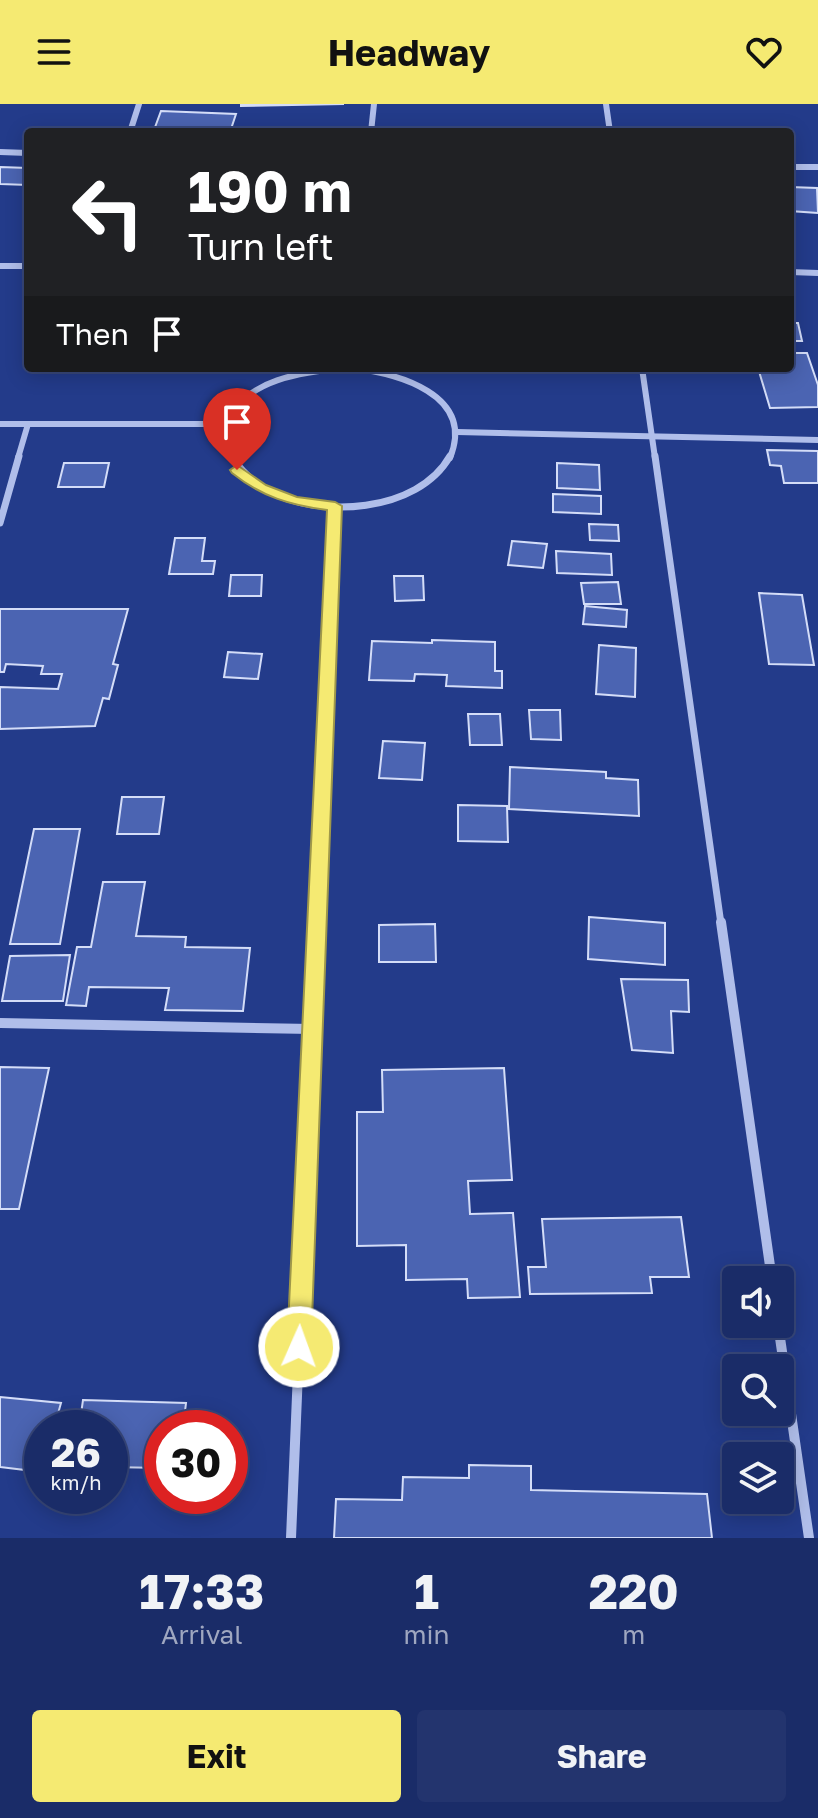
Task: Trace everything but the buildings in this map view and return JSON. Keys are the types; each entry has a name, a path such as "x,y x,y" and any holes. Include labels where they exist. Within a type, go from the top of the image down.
{"street":[{"path":"131,128 139,104"},
{"path":"371,128 374,104"},
{"path":"606,104 609,128"},
{"path":"0,152 24,153"},
{"path":"794,167 818,167"},
{"path":"0,266 24,266"},
{"path":"794,272 818,273"},
{"path":"307,372 259,389 239,405 227,424 225,447 237,470 261,489 295,501 335,506 374,503 409,492 436,475 452,454 457,432 452,415 440,400 423,387 401,377 372,372"},
{"path":"643,372 770,1266"},
{"path":"0,424 227,424"},
{"path":"0,523 28,424"},
{"path":"457,432 818,440"},
{"path":"291,1538 335,506"},
{"path":"0,1023 312,1029"},
{"path":"780,1338 809,1538"}],"route":[{"path":"237,470 261,489 295,501 335,506 299,1347"}]}
